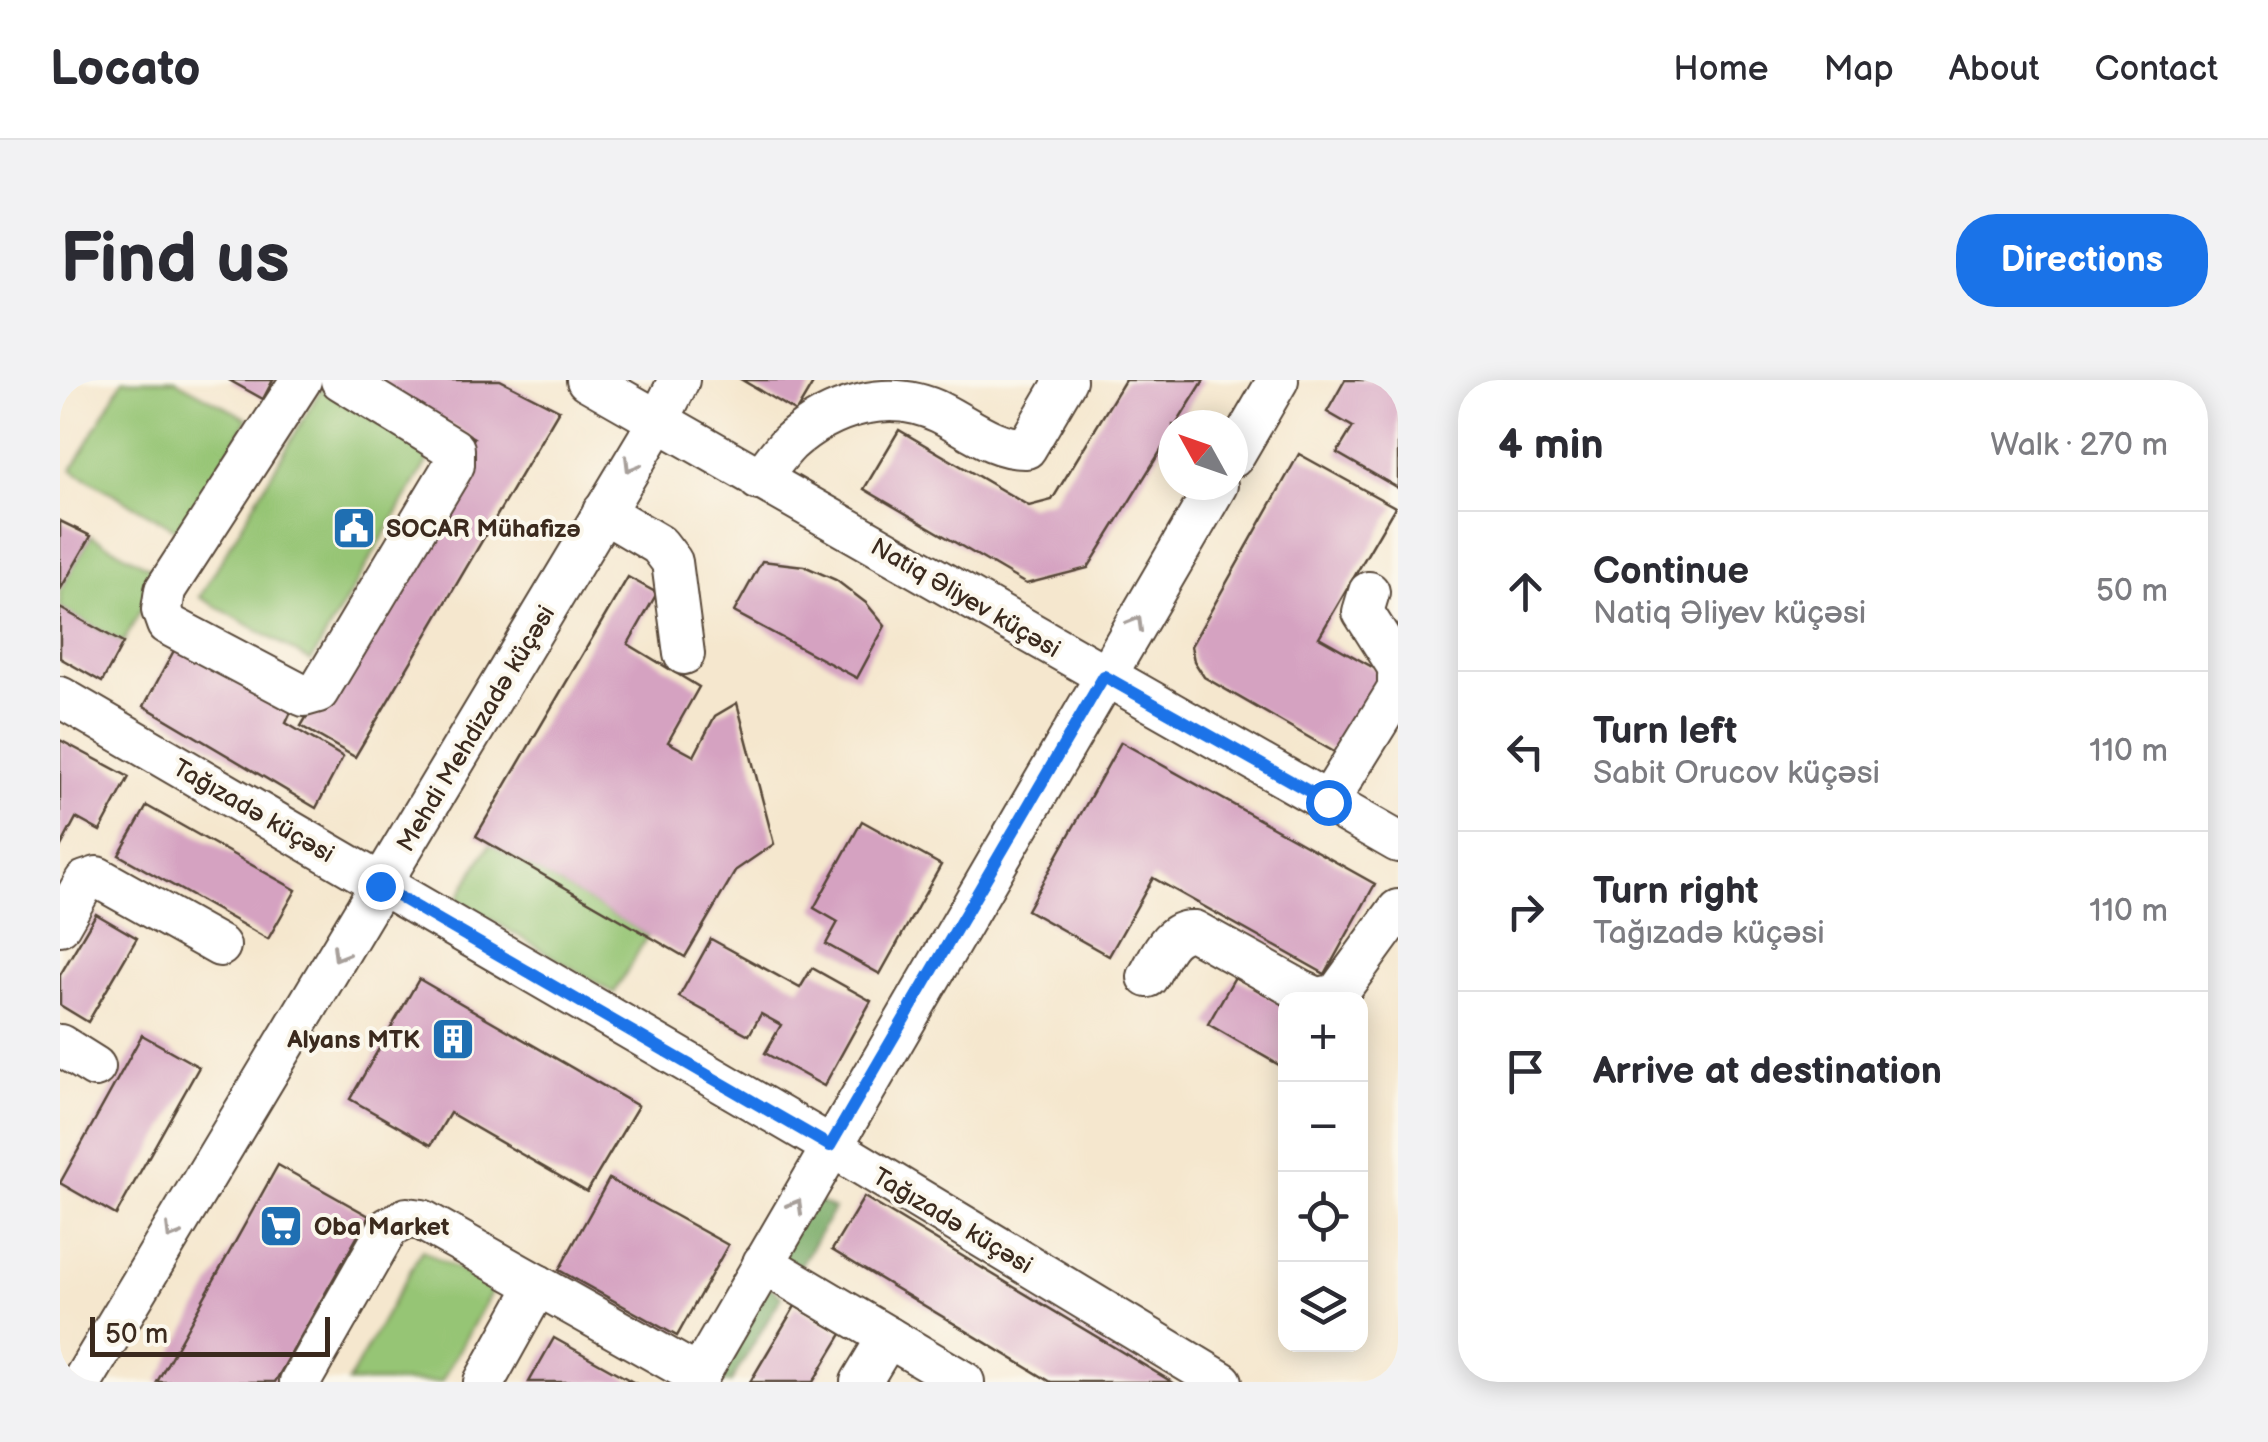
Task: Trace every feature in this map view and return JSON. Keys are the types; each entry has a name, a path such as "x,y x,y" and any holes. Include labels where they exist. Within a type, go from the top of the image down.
{"street":[{"path":"300,380 165,590 162,610 167,624 304,696 318,692 454,465 454,449 341,380"},
{"name":"Natiq Əliyev küçəsi","path":"586,380 1398,842"},
{"name":"Mehdi Mehdizadə küçəsi","path":"82,1382 658,422 679,380"},
{"path":"759,480 788,444 812,426 865,402 900,399 936,410 1006,449 1026,448 1066,380"},
{"path":"1248,431 1278,380"},
{"path":"300,1382 388,1228 407,1218 422,1220 697,1379 1207,500"},
{"path":"603,512 660,545 672,562 684,654"},
{"path":"1369,592 1363,612 1398,666"},
{"path":"1328,802 1398,689 1398,676"},
{"name":"Tağızadə küçəsi","path":"60,698 830,1146 1222,1382"},
{"path":"60,925 86,882 97,878 220,946"},
{"path":"1148,976 1172,936 1182,930 1194,931 1318,998 1337,994 1398,910"},
{"path":"60,1045 95,1067"},
{"path":"764,1263 964,1382"},
{"path":"484,1382 538,1285"},
{"path":"861,1382 888,1337"}],"green space":[{"path":"123,380 175,380 248,419 182,533 72,470"},
{"path":"321,389 432,453 311,661 200,597"},
{"path":"91,536 160,573 123,643 60,608 60,590"},
{"path":"490,844 648,935 614,993 457,899"},
{"path":"810,1197 834,1209 798,1270 775,1258"},
{"path":"422,1250 493,1289 441,1382 348,1382"},
{"path":"761,1280 782,1296 731,1382 703,1382"}],"building":[{"path":"229,380 273,380 263,399"},
{"path":"370,380 500,380 559,410 355,757 301,726 474,438"},
{"path":"742,380 815,380 796,412"},
{"path":"1125,380 1204,380 1185,410 1158,410 1158,455 1088,568 1026,584 864,489 899,430 1029,506 1052,500"},
{"path":"1345,380 1398,380 1398,488 1337,453 1353,427 1327,412"},
{"path":"1299,454 1395,507 1319,637 1390,677 1343,757 1204,677 1194,661 1191,646"},
{"path":"60,521 91,536 60,590"},
{"path":"762,561 804,566 836,580 866,603 885,626 857,678 734,612"},
{"path":"628,577 657,593 628,644 699,687 668,742 694,756 715,716 737,703 774,844 736,870 685,957 476,836"},
{"path":"60,608 123,643 102,682 60,658"},
{"path":"177,645 292,710 286,723 343,757 316,808 144,706"},
{"path":"60,740 129,777 100,831 76,818 60,848"},
{"path":"1121,742 1375,884 1325,974 1153,878 1109,956 1027,910"},
{"path":"147,806 296,890 268,939 119,855"},
{"path":"862,821 941,865 880,974 826,944 838,922 814,908"},
{"path":"96,914 137,938 88,1022 60,1005 60,975"},
{"path":"711,939 800,988 812,968 871,1001 824,1086 765,1053 781,1025 761,1014 749,1035 679,997"},
{"path":"1235,977 1278,1001 1278,1064 1208,1024"},
{"name":"Alyans MTK","path":"419,979 638,1106 587,1192 450,1113 431,1145 350,1099"},
{"path":"142,1035 199,1067 116,1215 60,1183"},
{"path":"278,1165 369,1216 275,1382 157,1382"},
{"path":"609,1179 728,1245 677,1336 559,1270"},
{"path":"864,1197 1172,1382 1051,1382 832,1250"},
{"path":"795,1306 842,1334 813,1382 750,1382"},
{"path":"554,1338 633,1382 529,1382"}],"place":[{"name":"SOCAR Mühafizə","path":"354,528"},
{"name":"Alyans MTK","path":"453,1039"},
{"name":"Oba Market","path":"281,1226"}],"route":[{"path":"380,886 830,1146 1104,676 1328,802"}]}
